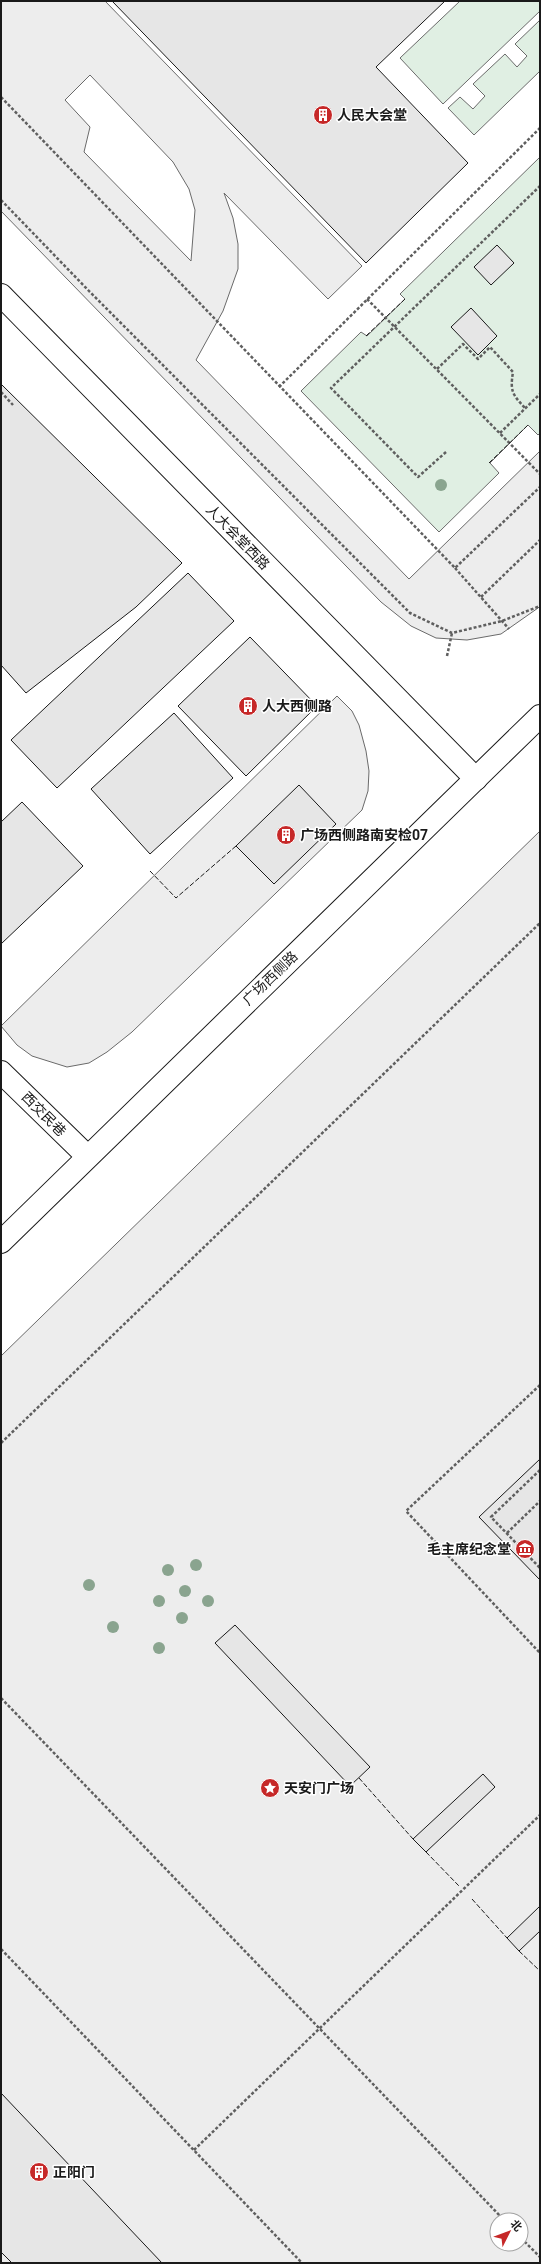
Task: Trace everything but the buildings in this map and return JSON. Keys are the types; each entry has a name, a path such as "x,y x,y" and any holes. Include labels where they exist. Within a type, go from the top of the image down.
{"street":[{"name":"人大会堂西路","path":"1,295 476,779"},
{"name":"广场西侧路","path":"1,1242 87,1156 540,716"},
{"name":"西交民巷","path":"1,1072 87,1156"}],"path":[{"path":"1,97 455,568 509,629"},
{"path":"279,387 540,128"},
{"path":"446,452 418,477 331,388 540,186"},
{"path":"1,200 89,292 410,613 452,632 502,621 540,606"},
{"path":"368,299 540,474"},
{"path":"437,369 463,344 478,359 490,347 513,372 511,389 515,397 526,408"},
{"path":"1,392 13,405"},
{"path":"500,433 540,394"},
{"path":"455,568 540,487"},
{"path":"481,597 540,540"},
{"path":"447,656 452,632"},
{"path":"1,1443 540,923"},
{"path":"540,1385 406,1511 540,1653"},
{"path":"540,1470 491,1517 540,1568"},
{"path":"507,1533 540,1501"},
{"path":"1,1698 496,2212"},
{"path":"194,2150 540,1815"},
{"path":"1,1949 302,2263"},
{"path":"529,2246 540,2257"}],"green space":[{"path":"460,1 540,1 540,11 443,104 400,58"},
{"path":"540,20 540,71 474,135 448,108 460,97 473,109 485,96 473,84 505,54 517,67 527,56 515,44"},
{"path":"540,157 540,433 538,435 528,425 490,463 499,473 439,532 301,391 361,332 367,336 405,299 400,294"}],"shaded area":[{"path":"1,1 105,1 362,266 328,299 224,193 233,218 238,244 238,269 223,311 196,360 409,579 540,451 540,606 501,634 467,640 436,638 411,626 381,602 1,211","holes":["90,75 173,162 189,189 195,210 191,261 84,152 90,127 65,100"]},
{"path":"337,696 352,711 359,725 366,751 369,771 368,791 362,810 132,1032 107,1052 89,1063 67,1067 32,1056 17,1045 1,1026"},
{"name":"天安门广场","path":"540,831 540,2263 1,2263 1,1356"}],"fence":[{"path":"366,336 405,299"},
{"path":"489,463 528,425"},
{"path":"150,871 176,898 236,846"},
{"path":"359,1778 413,1839"},
{"path":"426,1852 459,1886"},
{"path":"472,1899 507,1938"},
{"path":"519,1951 540,1971"}],"place":[{"name":"人民大会堂","path":"323,115"},
{"name":"人大西侧路","path":"248,706"},
{"name":"广场西侧路南安检07","path":"286,835"},
{"name":"毛主席纪念堂","path":"525,1549"},
{"name":"天安门广场","path":"270,1788"},
{"name":"正阳门","path":"39,2172"}]}
